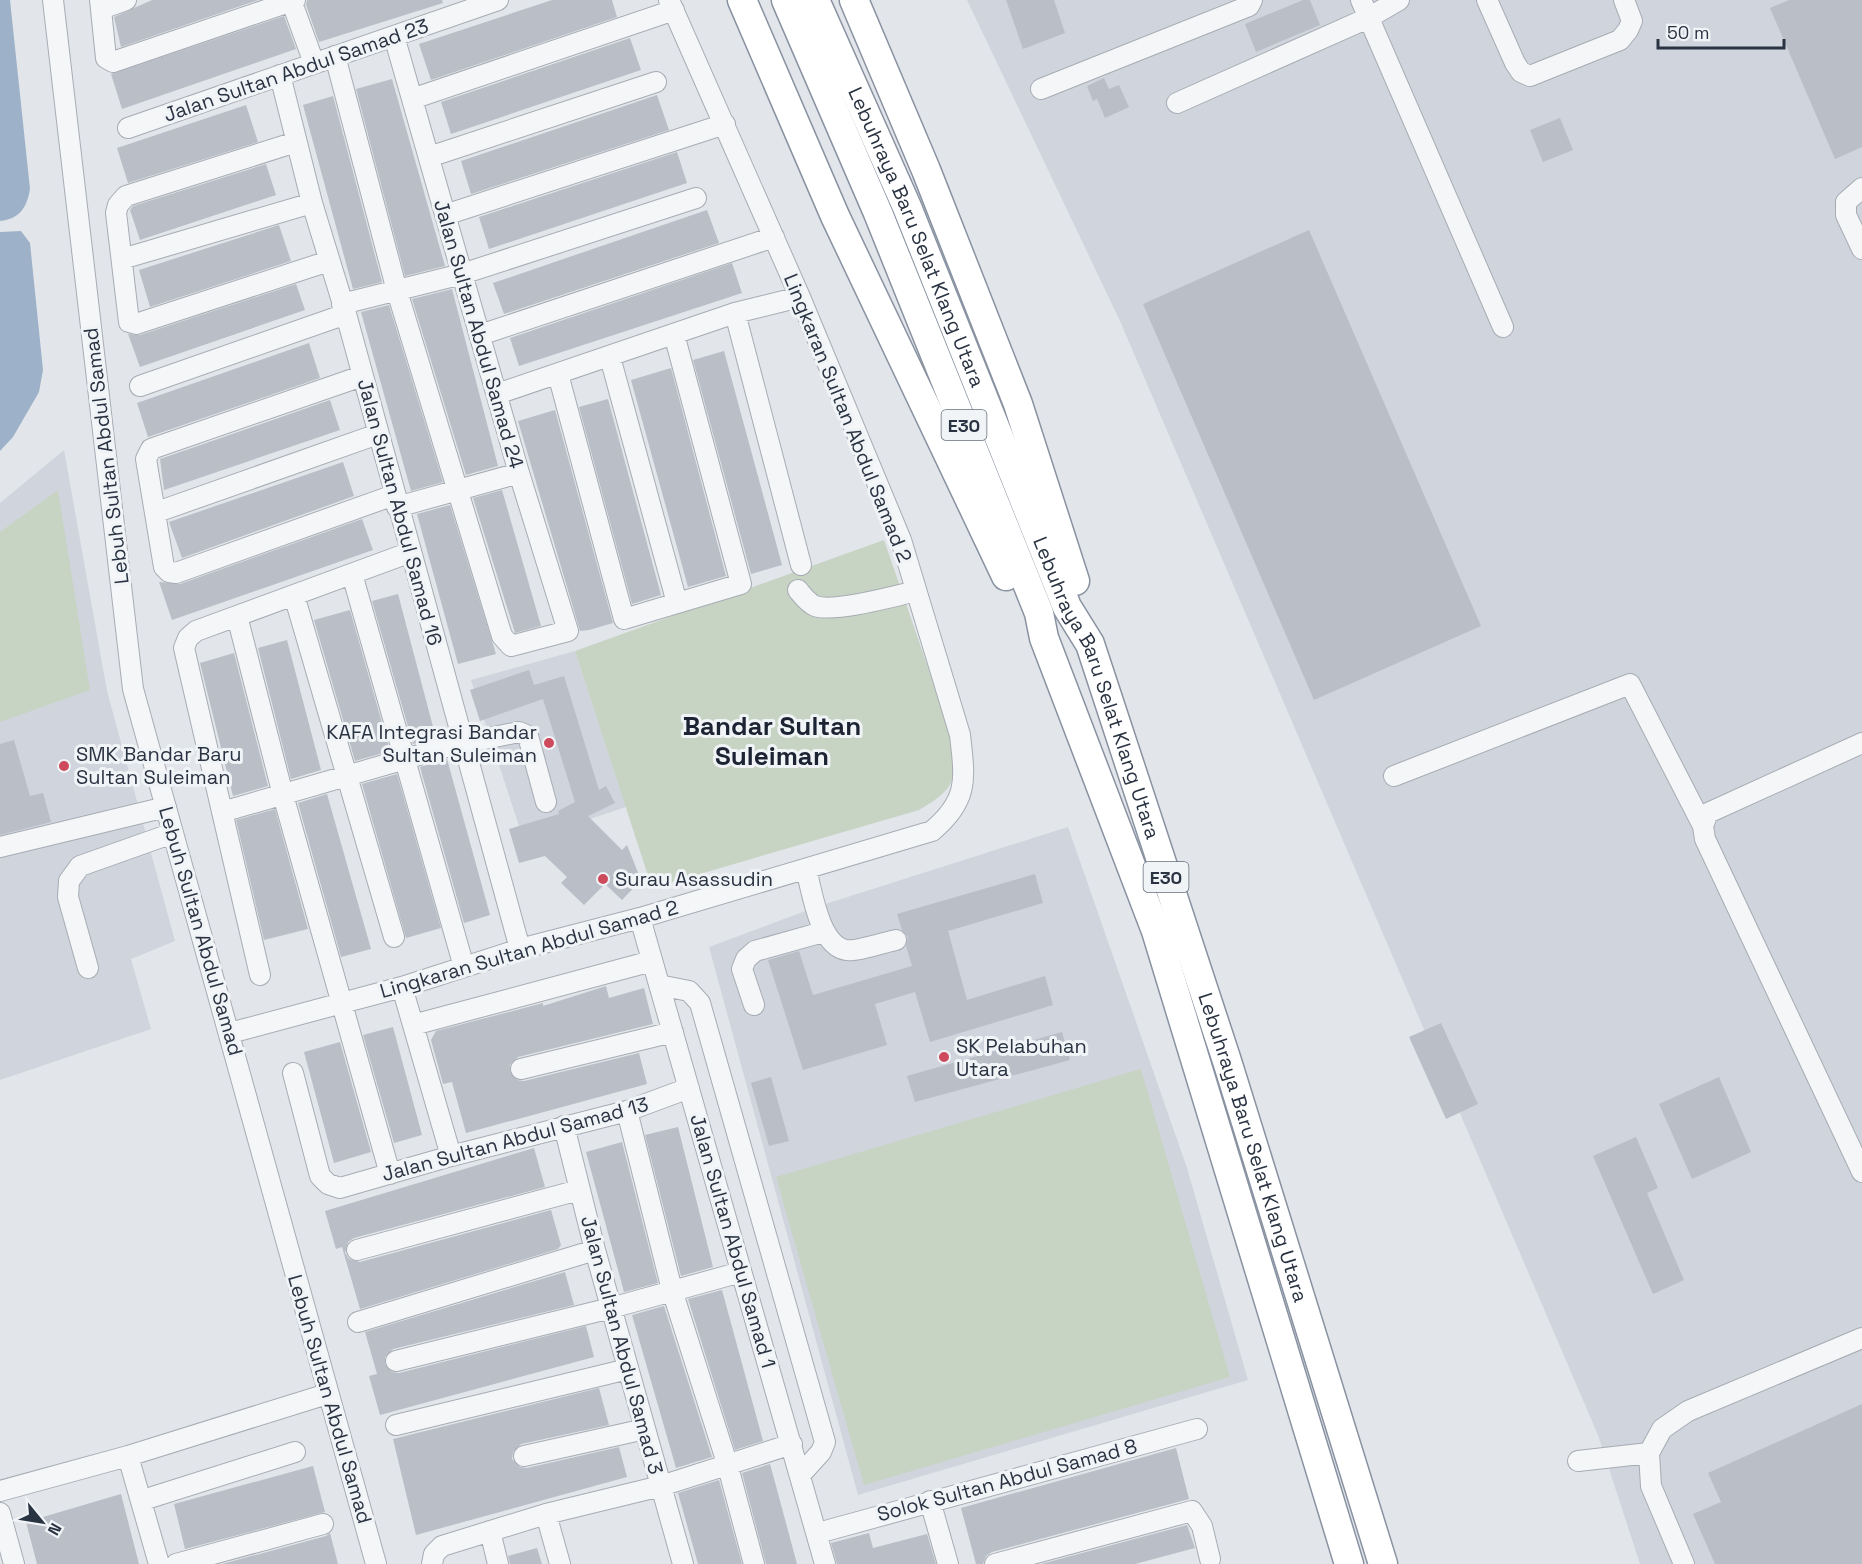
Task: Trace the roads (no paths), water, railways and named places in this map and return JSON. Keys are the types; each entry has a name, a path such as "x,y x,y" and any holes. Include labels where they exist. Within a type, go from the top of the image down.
{"highway":[{"path":"742,0 840,227 1025,618 1044,638"},
{"name":"Lebuhraya Baru Selat Klang Utara","path":"786,0 878,213 1040,613 1044,638 1156,931 1349,1564"},
{"name":"Lebuhraya Baru Selat Klang Utara","path":"815,0 907,207 1067,607 1090,644 1227,1061 1383,1564"},
{"path":"854,0 926,170 1018,404 1082,600 1090,644"}],"street":[{"name":"Lebuh Sultan Abdul Samad","path":"53,0 133,689 376,1564"},
{"path":"126,0 101,4 106,58 113,62 292,0 314,63"},
{"name":"Jalan Sultan Abdul Samad 23","path":"128,128 394,36 464,5 498,0"},
{"path":"1041,89 1249,6 1252,0"},
{"path":"1177,104 1365,9 1399,0"},
{"path":"1488,0 1515,63 1521,72 1530,76 1620,40 1632,21 1624,0"},
{"path":"412,99 672,5"},
{"name":"Lingkaran Sultan Abdul Samad 2","path":"230,1034 402,987 520,949 640,918 932,831 951,815 962,794 964,766 960,735 901,540 800,297 672,5"},
{"path":"1365,9 1503,327"},
{"name":"Jalan Sultan Abdul Samad 24","path":"394,36 519,472 568,631 511,646 506,643 456,491"},
{"path":"335,56 397,291 456,491"},
{"name":"Jalan Sultan Abdul Samad 16","path":"280,75 312,203 344,309 520,949"},
{"path":"429,157 656,82"},
{"path":"445,215 725,124"},
{"path":"296,142 126,196 118,205 116,213 129,322 132,324 329,261"},
{"path":"1862,188 1846,202 1846,215 1862,249"},
{"path":"140,386 397,291 462,274 696,198"},
{"path":"122,259 312,203"},
{"path":"480,335 774,237"},
{"path":"497,394 735,313 800,297"},
{"path":"735,313 801,565"},
{"path":"558,374 624,619 741,584 674,334"},
{"path":"610,357 677,603"},
{"path":"362,376 151,449 147,459 164,567 169,572 176,573 396,501 456,491 519,472"},
{"path":"157,512 378,434"},
{"path":"260,975 184,648 188,638 196,631 411,552"},
{"path":"352,574 464,967"},
{"path":"798,590 814,606 826,608 883,600 916,591"},
{"path":"294,595 394,937"},
{"path":"237,616 283,795 344,1003 390,1174"},
{"path":"1394,776 1630,684 1703,826 1705,839 1862,1172"},
{"path":"222,812 463,743 524,733 528,736 546,802"},
{"path":"1703,826 1708,813 1862,743"},
{"path":"0,847 166,807"},
{"path":"88,968 68,897 69,880 80,866 173,833"},
{"path":"806,869 823,932 835,944 846,950 896,940"},
{"name":"Jalan Sultan Abdul Samad 1","path":"640,918 801,1473 825,1564"},
{"path":"754,1005 742,969 746,959 755,951 823,932"},
{"path":"413,1025 652,961"},
{"path":"659,985 689,991 700,1003 825,1442 820,1452 801,1473"},
{"path":"402,987 451,1156"},
{"path":"521,1069 673,1032"},
{"name":"Jalan Sultan Abdul Samad 13","path":"293,1074 320,1176 328,1184 340,1188 451,1156 627,1111 689,1088"},
{"path":"627,1111 672,1290 727,1463 754,1564"},
{"name":"Jalan Sultan Abdul Samad 3","path":"564,1126 595,1250 683,1564"},
{"path":"357,1250 579,1190"},
{"path":"358,1322 595,1250"},
{"path":"396,1361 611,1308 741,1272"},
{"path":"1683,1564 1651,1486 1649,1453 1662,1430 1688,1411 1862,1338"},
{"path":"396,1425 628,1369"},
{"path":"0,1491 128,1456 327,1394"},
{"path":"524,1456 645,1429"},
{"name":"Solok Sultan Abdul Samad 8","path":"818,1533 930,1500 1197,1429"},
{"path":"432,1564 434,1554 442,1546 546,1514 661,1486 792,1444"},
{"path":"142,1500 295,1452"},
{"path":"1578,1461 1649,1453"},
{"path":"128,1456 159,1564"},
{"path":"930,1500 948,1564"},
{"path":"995,1564 1192,1510 1202,1526 1204,1562"},
{"path":"0,1513 14,1564"},
{"path":"546,1514 560,1564"},
{"path":"176,1564 323,1524"},
{"path":"490,1531 498,1564"}],"water":[{"path":"0,0 10,0 30,189 21,211 13,218 0,221"},
{"path":"21,231 30,243 43,370 39,392 13,437 0,451 0,232"}],"place":[{"name":"KAFA Integrasi Bandar Sultan Suleiman","path":"549,743"},
{"name":"SMK Bandar Baru Sultan Suleiman","path":"64,766"},
{"name":"Surau Asassudin","path":"603,879"},
{"name":"SK Pelabuhan Utara","path":"944,1057"}],"district":[{"name":"Bandar Sultan Suleiman","path":"772,741"}]}
